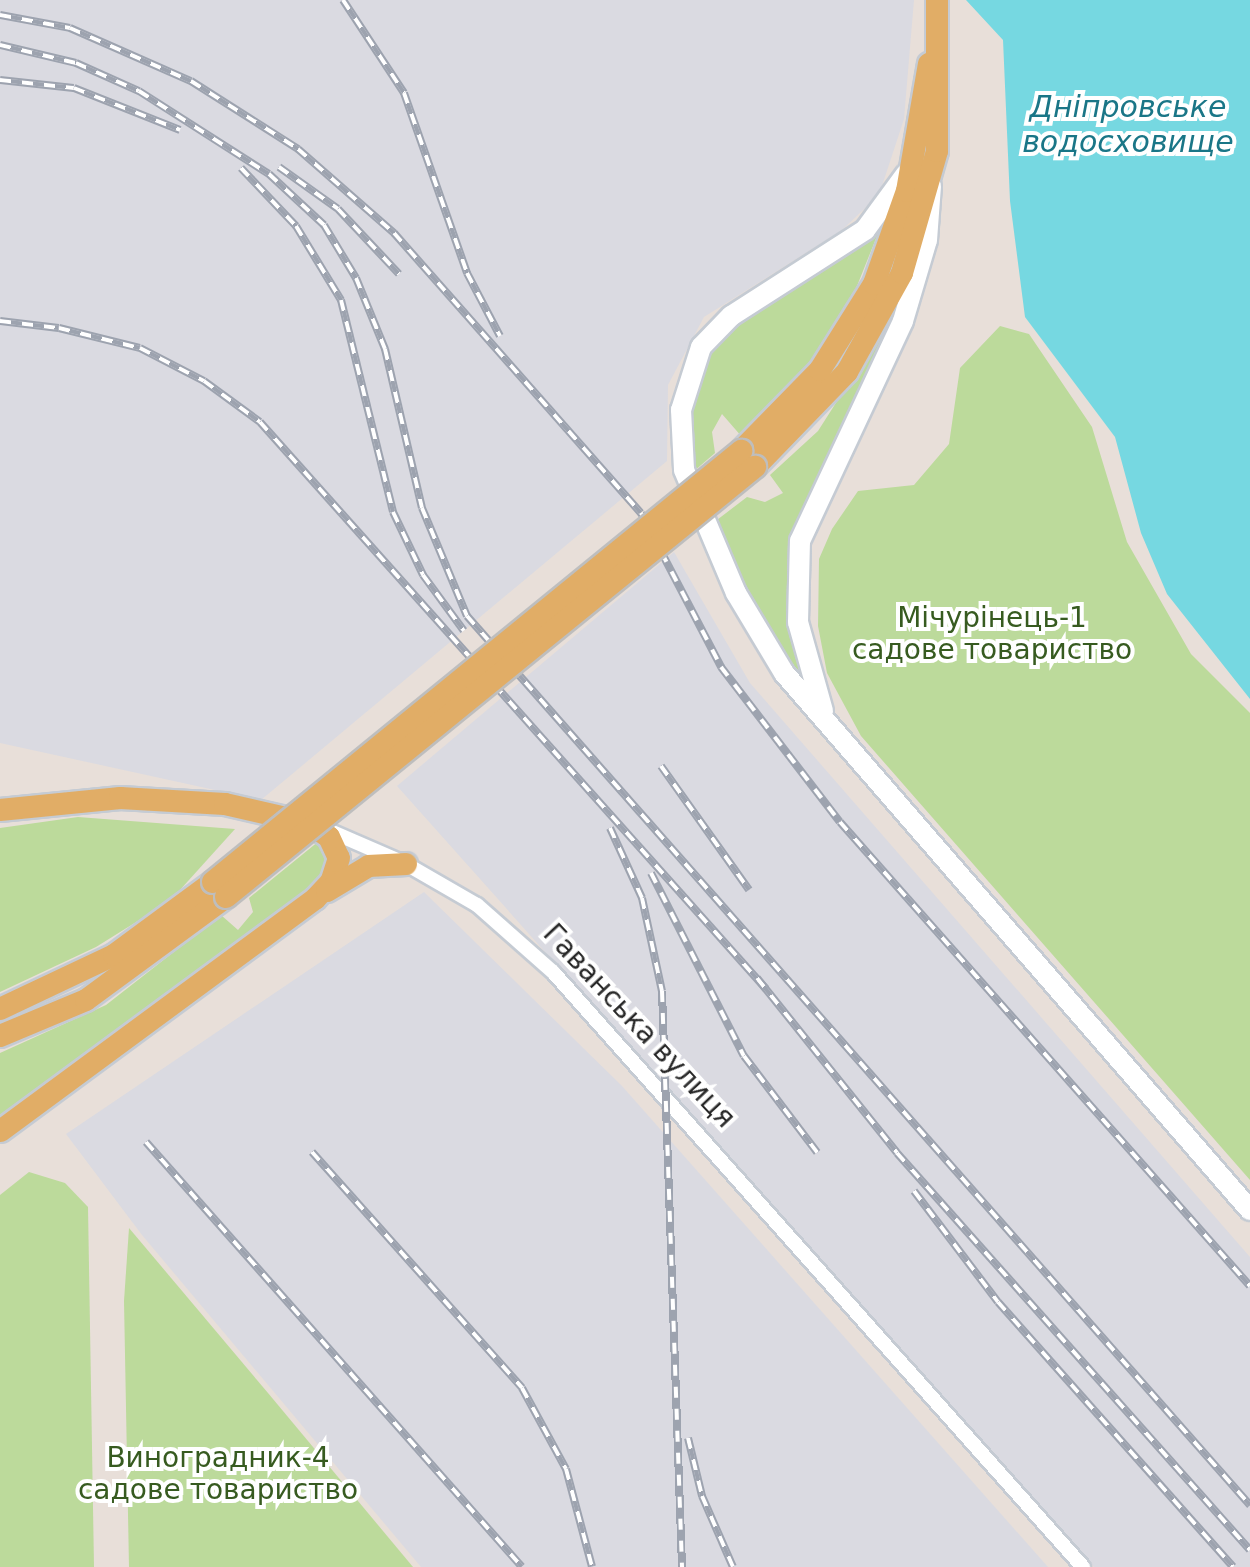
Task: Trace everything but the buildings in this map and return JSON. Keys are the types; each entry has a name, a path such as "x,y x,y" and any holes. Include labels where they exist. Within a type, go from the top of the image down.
{"main road":[{"path":"748,459 856,316 899,218 914,155 937,0"},
{"path":"827,723 800,636 800,541 902,321 928,240 940,113 934,36"},
{"path":"914,155 883,213 849,243 722,324 702,347 685,385 680,452 716,552 784,674 1250,1210"},
{"path":"0,1036 86,1000 748,459 824,402 862,351 892,300 932,186"},
{"name":"Гаванська вулиця","path":"0,810 147,798 225,804 308,823"},
{"path":"308,823 328,838 339,858 331,882 315,898"},
{"path":"0,1131 315,898 369,866 406,864"},
{"path":"0,1009 114,955 220,889"}],"street":[{"name":"Гаванська вулиця","path":"308,823 406,864 477,905 554,972 1083,1567"}],"shaded area":[{"path":"0,0 914,0 904,119 879,195 842,230 704,317 668,385 667,461 261,800 0,743"},
{"path":"674,552 750,683 1250,1257 1250,1567 1094,1567 397,786"},
{"path":"424,892 622,1086 1048,1567 421,1567 142,1235 66,1134"}],"green space":[{"path":"879,231 851,301 820,351 742,437 722,414 712,432 715,453 693,472 687,416 705,355 734,325"},
{"path":"899,304 793,534 789,587 805,688 759,623 713,523 747,497 765,502 783,493 770,475 818,431"},
{"name":"Мічурінець-1 садове товариство","path":"1000,326 1029,334 1092,427 1127,542 1191,654 1250,713 1250,1180 861,736 827,673 818,626 819,559 832,529 858,491 914,485 949,444 960,368"},
{"path":"78,817 235,829 170,901 96,947 0,992 0,828"},
{"path":"319,841 328,857 322,879 0,1118 0,1053 106,1005 221,915 238,930 253,912 249,898"},
{"path":"29,1172 65,1183 88,1207 94,1567 0,1567 0,1195"},
{"name":"Виноградник-4 садове товариство","path":"129,1228 413,1567 129,1567 124,1301"}],"water":[{"name":"Дніпровське водосховище","path":"966,0 1250,0 1250,699 1167,594 1141,533 1115,437 1025,317 1010,201 1003,40"}],"railway":[{"path":"343,0 404,93 467,273 500,336"},
{"path":"0,15 70,28 191,81 298,149 394,233 641,513 721,667 840,822 1250,1286"},
{"path":"0,45 76,63 139,91 269,174 324,225 356,278 385,349 422,508 467,616 1250,1505"},
{"path":"0,80 74,88 180,130"},
{"path":"279,167 338,209 399,274"},
{"path":"241,168 296,226 341,300 393,512 423,575 464,631"},
{"path":"0,321 59,328 140,348 204,381 260,422 766,989"},
{"path":"661,766 749,890"},
{"path":"610,828 642,898 662,991 682,1567"},
{"path":"651,873 744,1056 817,1152"},
{"path":"757,978 897,1153 1250,1550"},
{"path":"146,1142 522,1567"},
{"path":"312,1152 522,1388 566,1469 592,1567"},
{"path":"914,1191 998,1302 1233,1567"},
{"path":"688,1438 702,1496 733,1567"}]}
